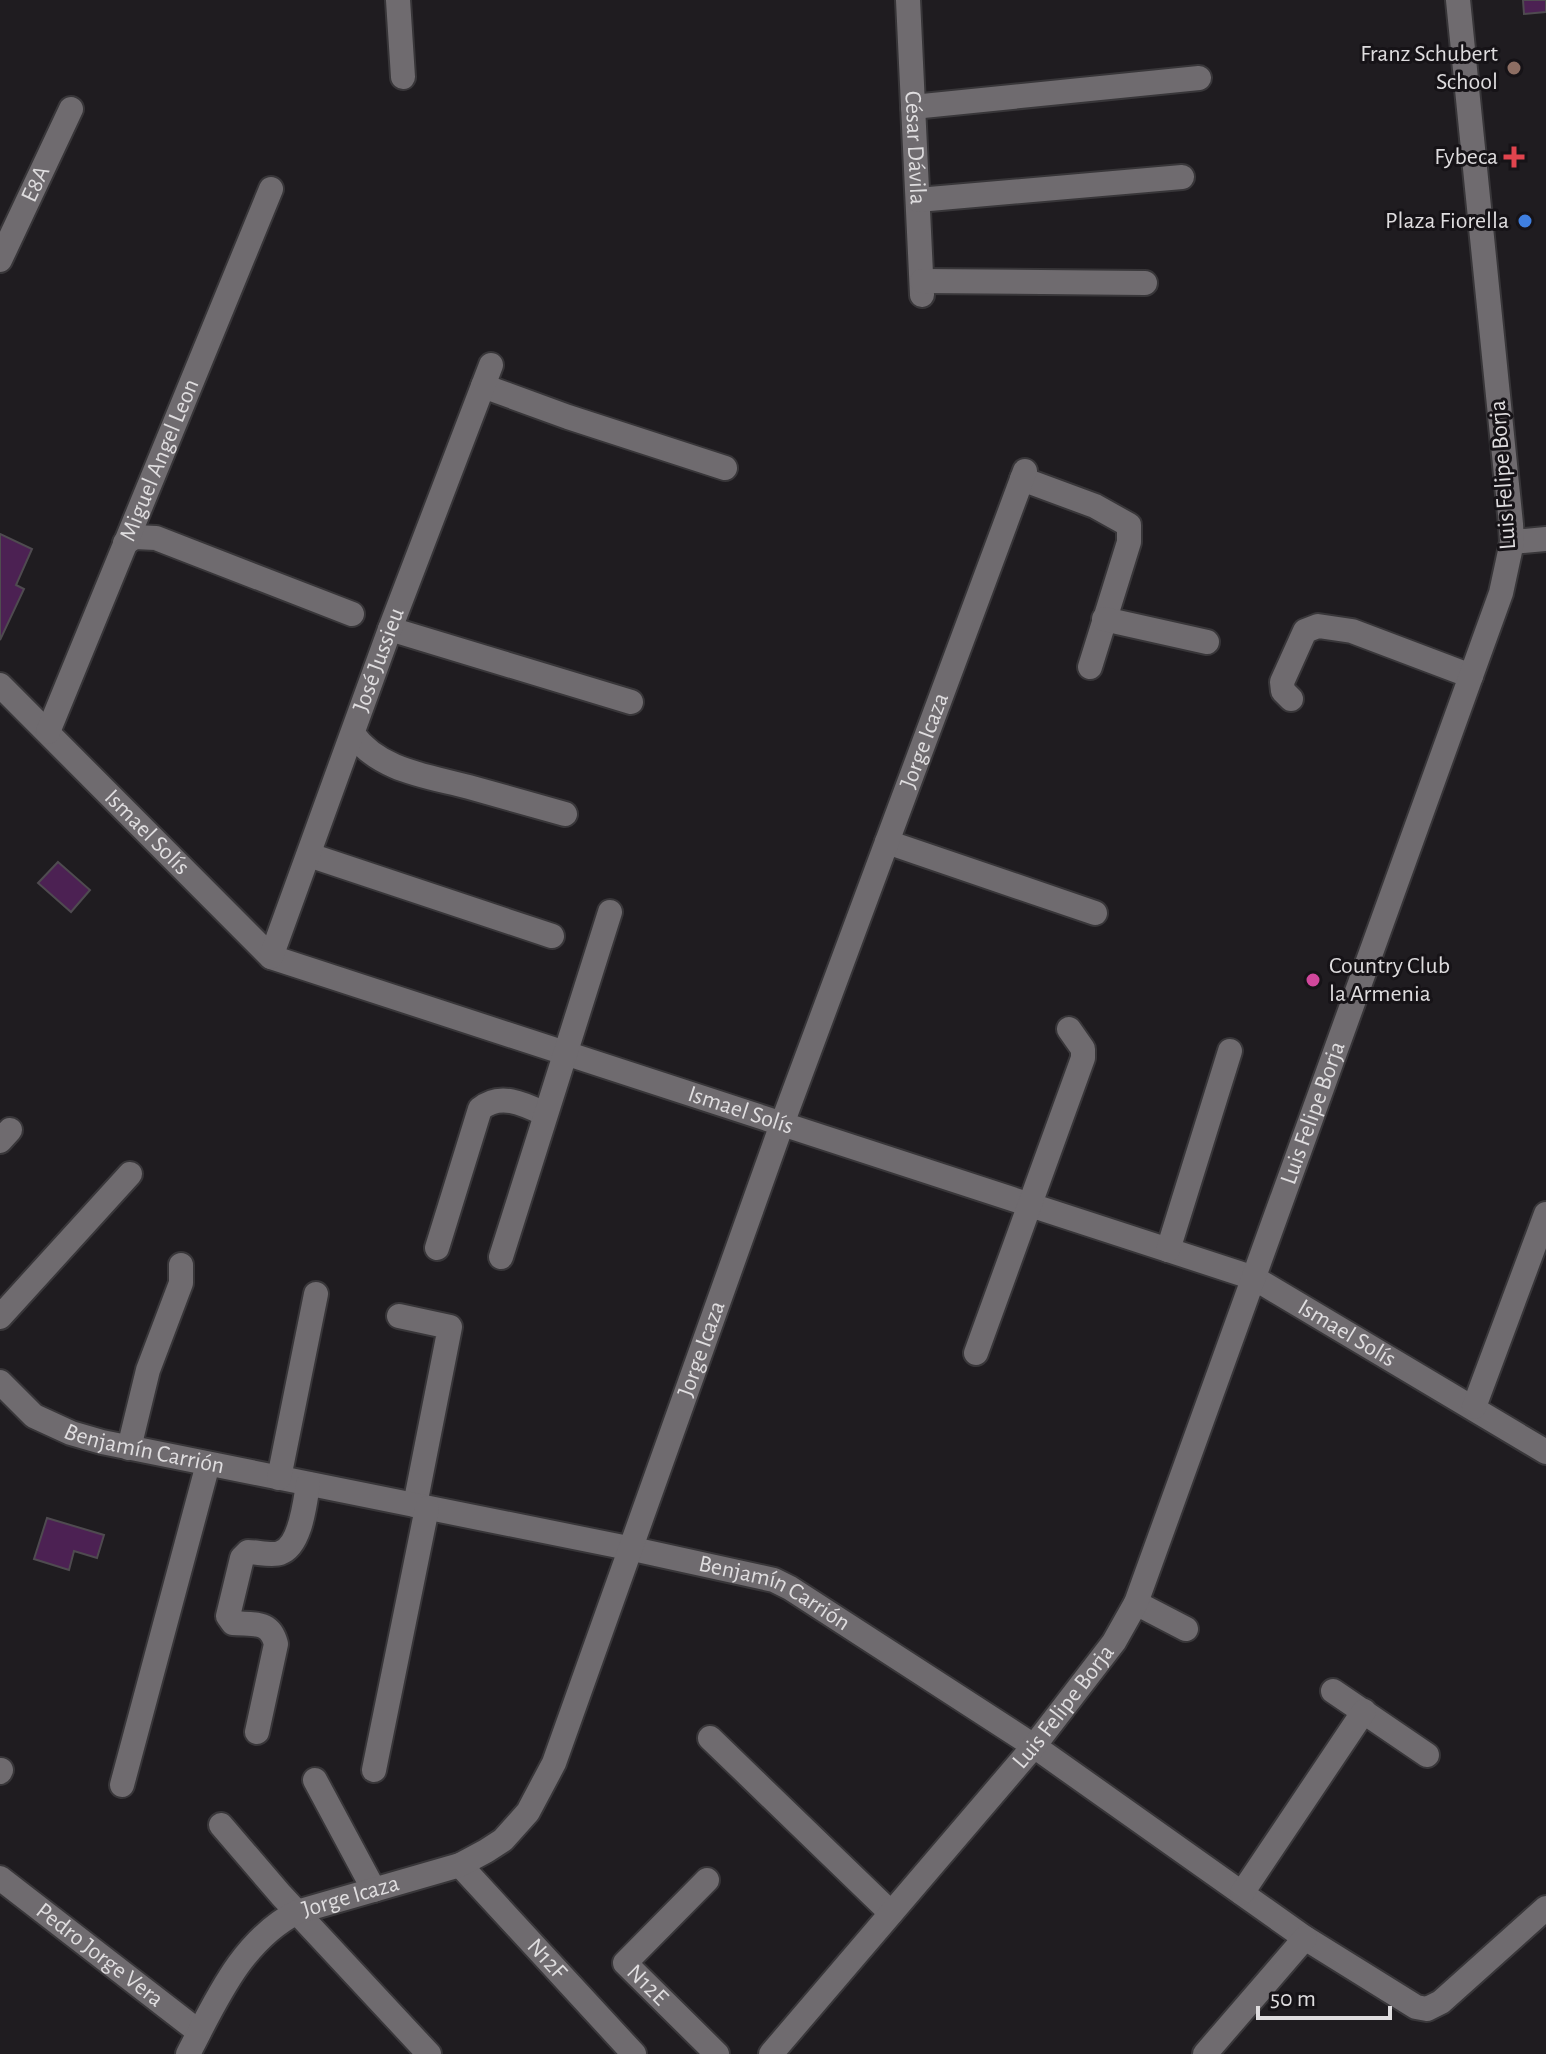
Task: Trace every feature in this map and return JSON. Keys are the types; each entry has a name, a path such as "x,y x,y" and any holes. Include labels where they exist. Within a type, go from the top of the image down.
{"street":[{"path":"398,0 403,77"},
{"name":"César Dávila","path":"908,0 922,288 1145,283"},
{"name":"Luis Felipe Borja","path":"771,2054 1034,1746 1114,1642 1136,1603 1501,593 1512,542 1458,0"},
{"path":"913,107 1199,78"},
{"name":"E8A","path":"0,260 71,109"},
{"path":"918,200 1182,177"},
{"name":"Miguel Angel Leon","path":"48,732 271,189"},
{"name":"José Jussieu","path":"271,957 390,629 487,376 532,405 725,468"},
{"name":"Jorge Icaza","path":"194,2043 233,1970 272,1928 297,1912 460,1865 503,1840 528,1812 538,1794 554,1763 633,1549 782,1124 1024,475 1095,506 1129,525 1129,542 1104,619"},
{"path":"125,543 135,537 156,538 352,614"},
{"path":"1512,542 1546,539"},
{"path":"1090,667 1104,619 1207,642"},
{"path":"1291,699 1283,691 1282,682 1287,668 1305,631 1318,626 1352,631 1471,676"},
{"path":"390,629 631,702"},
{"name":"Ismael Solís","path":"5,700 48,732 271,957 1254,1278 1546,1452"},
{"path":"353,734 377,757 405,771 565,814"},
{"path":"887,842 1095,913"},
{"path":"309,855 552,936"},
{"path":"501,1257 610,912"},
{"path":"976,1353 1083,1058 1083,1049 1069,1029"},
{"path":"1168,1250 1230,1051"},
{"path":"437,1248 480,1109 488,1102 504,1100 545,1114"},
{"path":"0,1317 130,1174"},
{"path":"1474,1407 1546,1214"},
{"path":"129,1448 148,1370 181,1283 181,1265"},
{"path":"279,1478 316,1294"},
{"path":"374,1770 450,1327 399,1316"},
{"name":"Benjamín Carrión","path":"0,1382 34,1416 47,1424 102,1442 633,1549 755,1575 790,1588 1034,1746 1305,1938 1416,2007 1427,2009 1441,2002 1546,1908"},
{"path":"122,1785 208,1464"},
{"path":"257,1732 276,1644 273,1632 267,1627 233,1623 228,1616 242,1558 248,1552 280,1554 290,1546 298,1533 308,1484"},
{"path":"1136,1603 1186,1629"},
{"path":"1333,1691 1427,1755"},
{"path":"1242,1893 1364,1711"},
{"path":"710,1738 891,1913"},
{"path":"315,1780 374,1890"},
{"path":"221,1825 427,2053"},
{"name":"N12F","path":"460,1865 634,2054"},
{"name":"Pedro Jorge Vera","path":"0,1878 194,2043"},
{"name":"N12E","path":"707,1880 625,1963 717,2054"},
{"path":"1205,2054 1305,1938"}],"building":[{"path":"1523,0 1546,0 1546,12 1524,14"},
{"path":"0,534 32,549 16,585 24,589 0,640"},
{"path":"58,862 90,890 71,912 38,883"},
{"path":"47,1518 104,1535 97,1558 74,1551 69,1570 34,1559"}],"place":[{"name":"Franz Schubert School","path":"1514,68"},
{"name":"Fybeca","path":"1514,157"},
{"name":"Plaza Fiorella","path":"1525,221"},
{"name":"Country Club la Armenia","path":"1313,980"}]}
